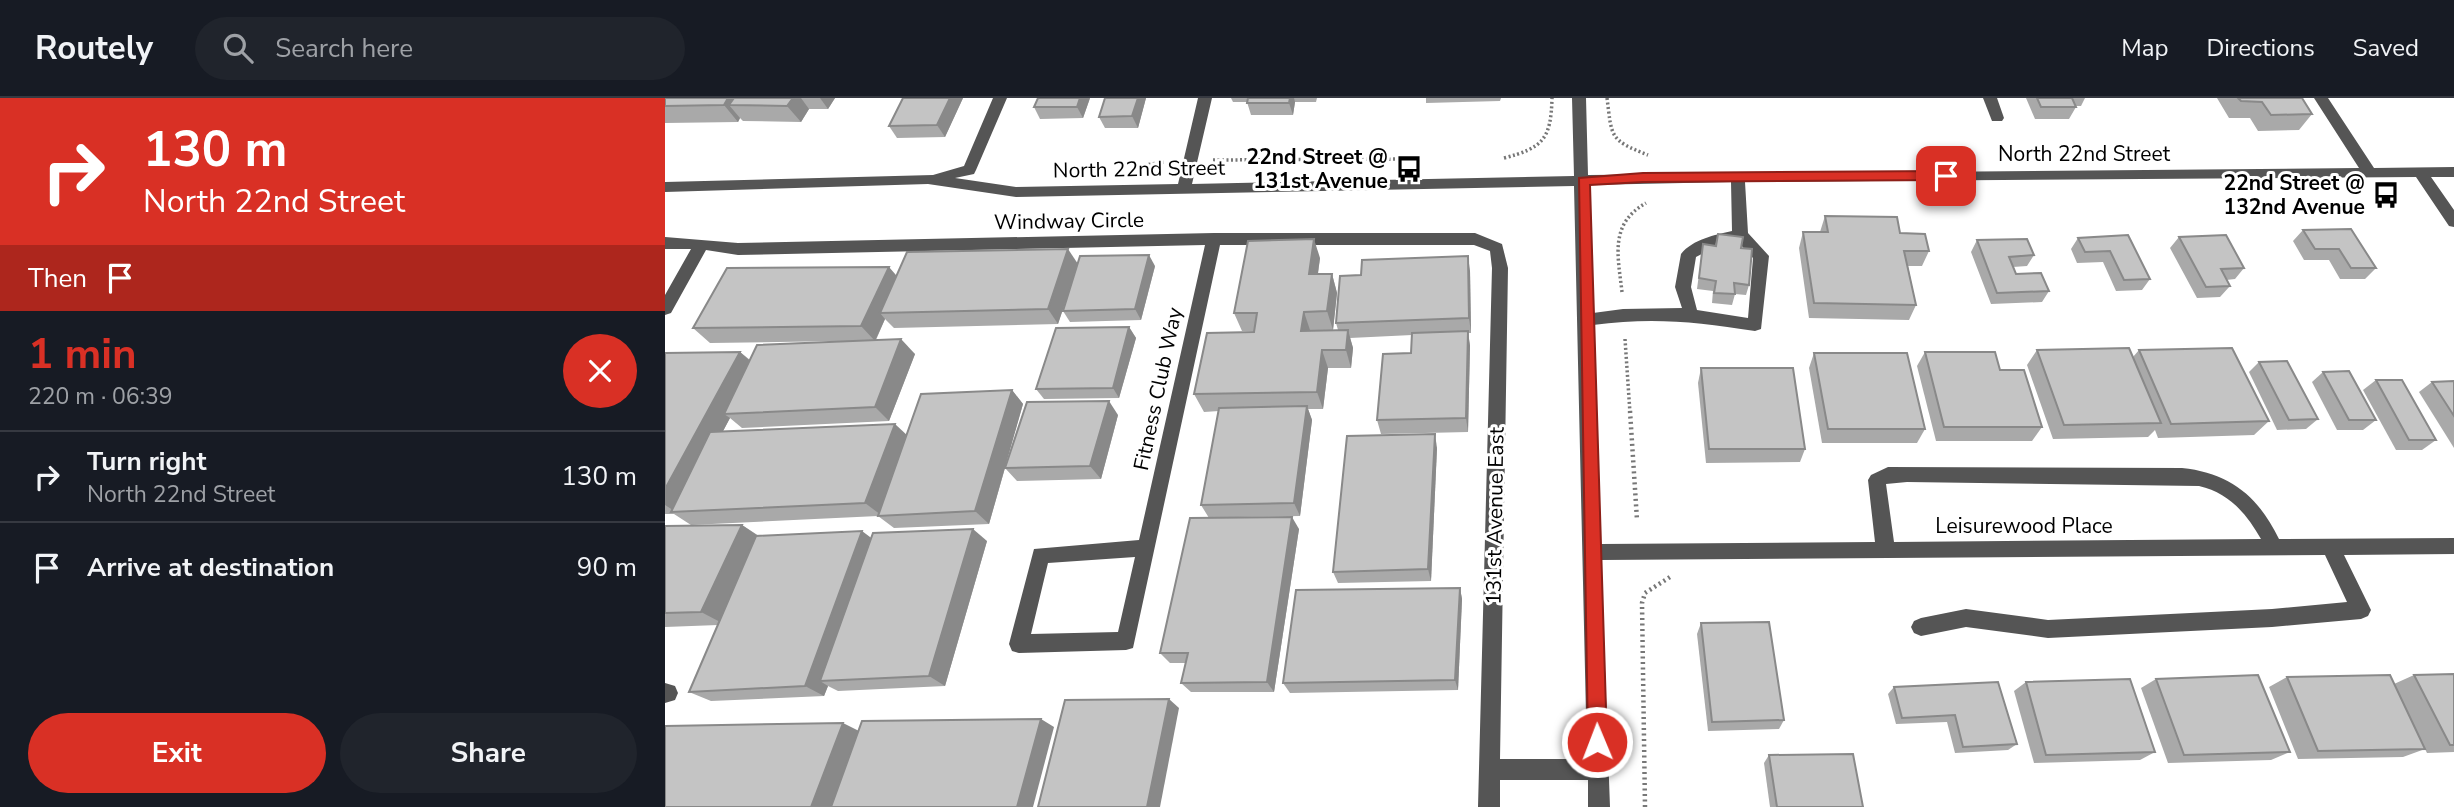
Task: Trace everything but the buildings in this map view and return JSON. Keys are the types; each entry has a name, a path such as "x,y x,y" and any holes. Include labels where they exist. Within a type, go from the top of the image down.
{"street":[{"path":"929,178 969,170 1000,98"},
{"path":"1184,189 1205,98"},
{"path":"1579,98 1584,181 1599,807"},
{"path":"1990,98 1997,118"},
{"path":"2321,98 2370,173"},
{"name":"North 22nd Street","path":"665,187 929,178 1016,192 1737,177 2454,172"},
{"path":"2421,173 2454,222"},
{"path":"1587,320 1688,311 1755,325 1761,256 1739,235 1740,197 1737,177"},
{"path":"1688,311 1683,287 1689,254 1709,249 1739,235"},
{"name":"Windway Circle","path":"665,243 738,249 1214,239 1475,239"},
{"name":"Fitness Club Way","path":"1147,548 1041,555 1019,644 1126,641 1147,548 1214,239"},
{"name":"131st Avenue East","path":"1475,239 1497,248 1500,268 1489,807"},
{"path":"667,298 702,244"},
{"path":"1688,311 1704,290"},
{"path":"1886,550 1877,480 1888,475 1907,474 2182,476 2211,479 2226,485 2253,510 2274,547"},
{"name":"Leisurewood Place","path":"1594,552 2454,546"},
{"path":"1921,627 1966,618 2048,629 2272,618 2361,610 2330,547"},
{"path":"1490,770 1598,769"}],"path":[{"path":"1502,159 1527,153 1549,136 1552,125 1552,98"},
{"path":"1134,165 1191,160 1421,159"},
{"path":"1637,520 1617,232 1627,213 1643,203 1654,201"},
{"path":"1645,807 1642,603 1645,593 1675,575"}],"place":[{"name":"22nd Street @ 131st Avenue","path":"1409,169"},
{"name":"22nd Street @ 132nd Avenue","path":"2386,195"}],"route":[{"path":"1597,742 1584,181 1643,178 1946,176"}]}
